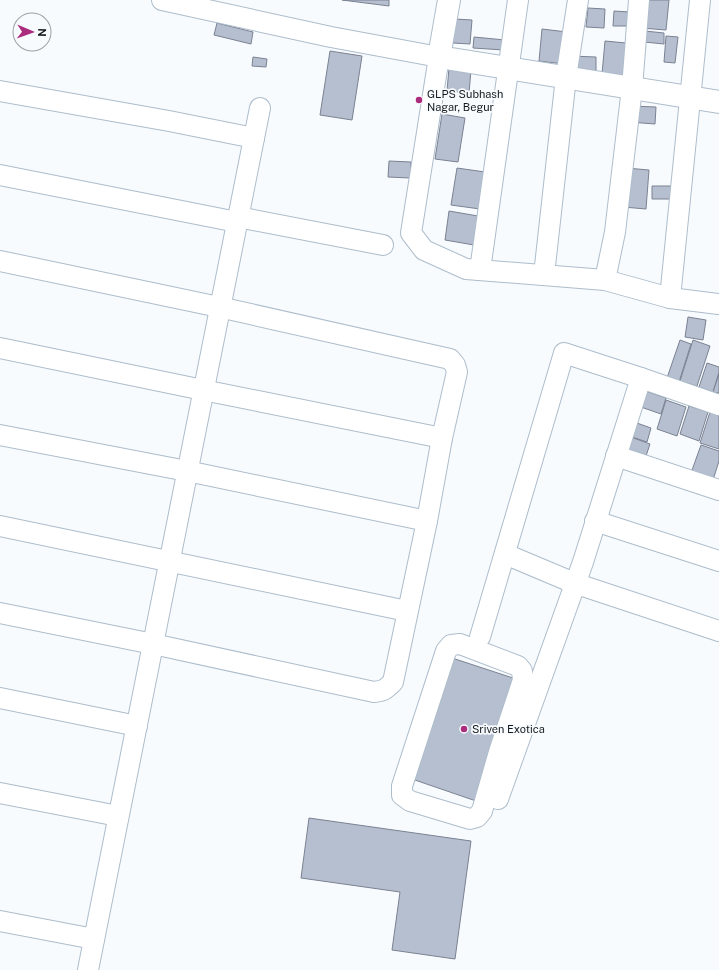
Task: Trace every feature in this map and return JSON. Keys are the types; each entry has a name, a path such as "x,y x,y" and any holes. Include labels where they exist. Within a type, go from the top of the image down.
{"street":[{"path":"162,0 331,37 439,57 719,102"},
{"path":"449,0 411,233 424,250 466,269 605,280 670,298 719,304"},
{"path":"480,270 518,0"},
{"path":"544,275 566,77 578,0"},
{"path":"605,280 615,232 632,88 639,0"},
{"path":"670,298 700,0"},
{"path":"0,91 169,121 254,138"},
{"path":"88,970 260,108"},
{"path":"0,175 237,220 383,245"},
{"path":"0,261 220,307 450,359 455,365 457,372 442,438 427,521 393,682 386,689 374,692 153,644 0,613"},
{"path":"0,348 442,438"},
{"path":"480,637 564,353 719,405"},
{"path":"519,717 523,680 522,671 518,666 460,644 451,645 446,651 443,659 402,786 402,795 410,801 470,818 477,817 482,811 583,562 641,378"},
{"path":"0,435 187,471 427,521"},
{"path":"616,456 719,490"},
{"path":"595,521 719,561"},
{"path":"0,526 407,611"},
{"path":"505,554 574,583 719,631"},
{"path":"0,698 137,726"},
{"path":"498,800 506,754"},
{"path":"0,793 118,816"},
{"path":"0,921 94,939"}],"building":[{"path":"342,0 389,0 389,6"},
{"path":"643,0 669,0 666,30 641,28"},
{"path":"588,8 605,9 604,28 586,27"},
{"path":"614,11 630,12 629,26 613,26"},
{"path":"455,19 472,20 470,44 453,43"},
{"path":"217,23 253,32 251,44 214,35"},
{"path":"542,29 567,32 564,64 539,61"},
{"path":"645,31 664,33 664,44 644,42"},
{"path":"666,36 678,37 675,63 664,62"},
{"path":"474,37 505,40 504,50 473,48"},
{"path":"605,41 626,43 623,76 602,74"},
{"path":"330,51 362,56 352,120 320,115"},
{"path":"571,56 596,57 596,75 570,74"},
{"path":"253,57 267,59 266,67 252,66"},
{"path":"449,68 471,70 469,93 447,91"},
{"path":"630,106 656,107 655,124 629,122"},
{"path":"442,114 465,118 458,162 435,159"},
{"path":"389,161 411,162 410,178 388,177"},
{"path":"457,168 485,172 480,209 451,205"},
{"path":"626,168 649,170 646,209 623,207"},
{"path":"652,186 671,186 670,199 652,199"},
{"path":"449,211 478,216 474,245 445,240"},
{"path":"688,317 706,320 703,340 685,337"},
{"path":"680,340 691,344 679,382 667,378"},
{"path":"693,340 710,346 697,386 680,381"},
{"path":"707,363 719,367 713,392 699,387"},
{"path":"719,374 719,393 713,392"},
{"path":"643,390 666,398 661,414 638,406"},
{"path":"666,400 686,407 677,436 657,429"},
{"path":"689,406 708,412 699,441 680,434"},
{"path":"710,412 719,415 719,449 700,443"},
{"path":"634,422 651,428 647,442 629,436"},
{"path":"628,436 650,444 645,459 623,452"},
{"path":"701,445 719,451 719,461 713,480 691,473"},
{"name":"Sriven Exotica","path":"449,657 519,680 479,802 409,778"},
{"path":"309,818 471,841 455,959 392,950 400,892 301,878"}],"place":[{"name":"GLPS Subhash Nagar, Begur","path":"419,100"},
{"name":"Sriven Exotica","path":"464,729"}]}
